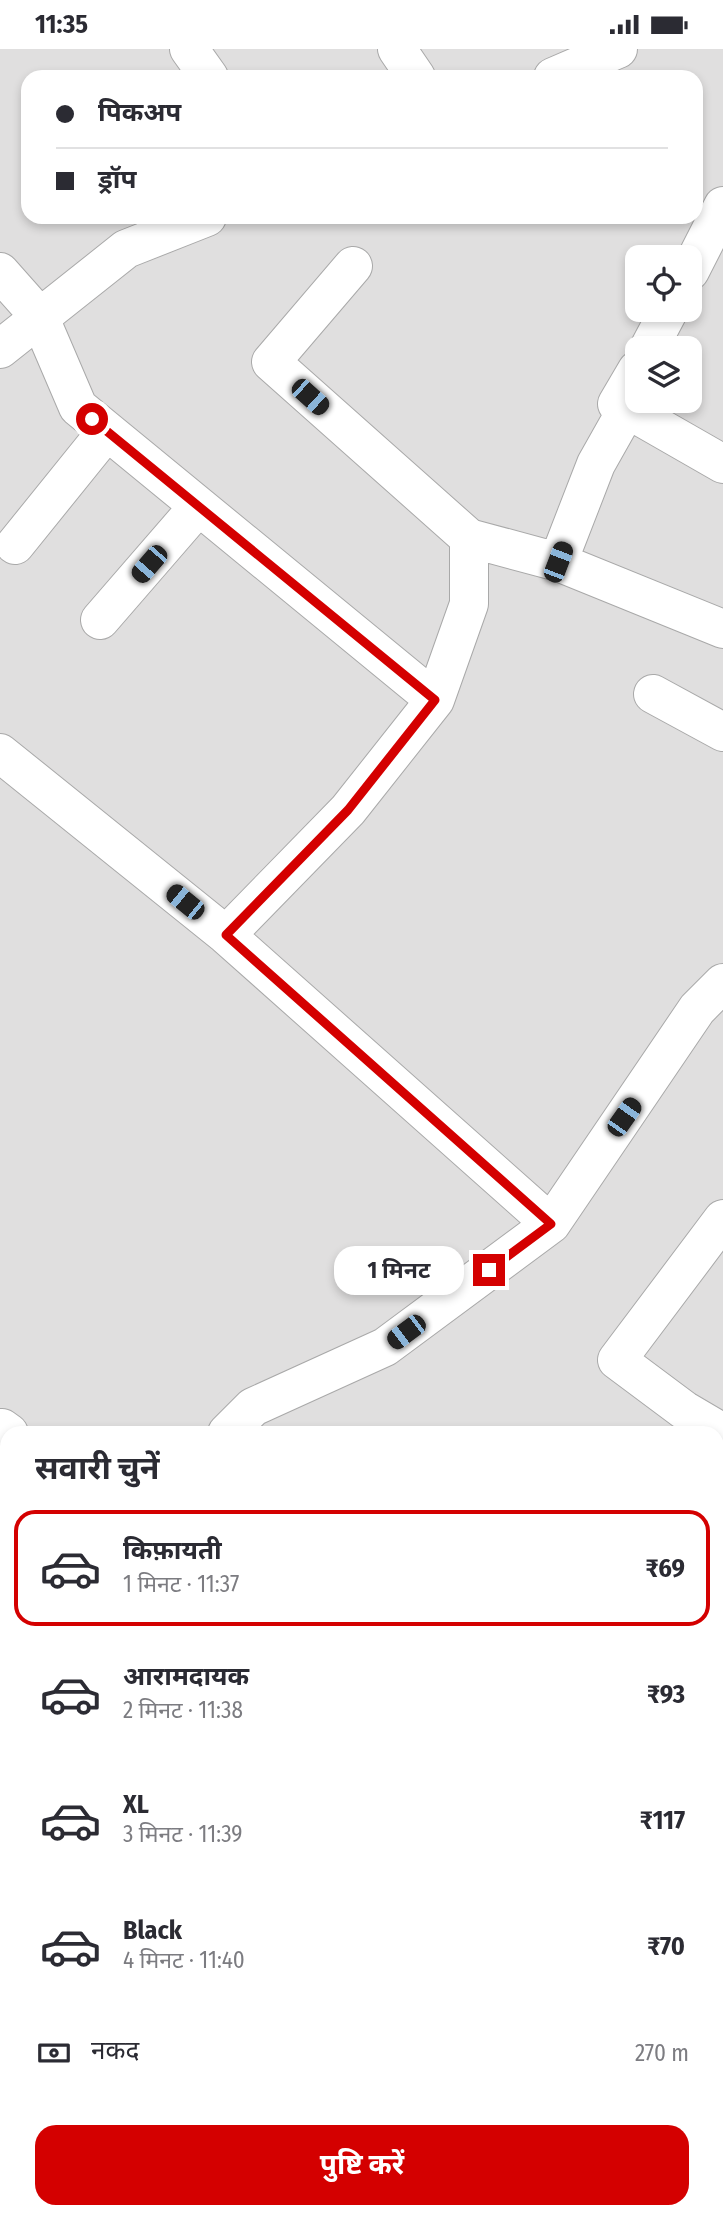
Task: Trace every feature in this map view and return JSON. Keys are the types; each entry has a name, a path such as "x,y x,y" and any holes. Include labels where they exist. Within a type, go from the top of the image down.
{"street":[{"path":"189,49 204,70"},
{"path":"397,49 411,70"},
{"path":"569,70 618,49"},
{"path":"702,247 723,206"},
{"path":"0,349 126,249 189,224"},
{"path":"353,266 271,362 469,538 558,562 723,629"},
{"path":"0,272 39,316 78,407 197,508 435,700"},
{"path":"617,404 625,390"},
{"path":"558,562 596,464 627,409 723,464"},
{"path":"15,545 107,431"},
{"path":"100,620 197,508"},
{"path":"226,935 348,810 435,700 469,604 469,538"},
{"path":"653,694 723,732"},
{"path":"0,753 226,935 551,1224"},
{"path":"234,1426 253,1408 385,1347 551,1224 697,1009 723,983"},
{"path":"677,1422 617,1360 723,1219"}],"shaded area":[{"path":"0,49 723,49 723,1426 0,1426"}],"route":[{"path":"92,419 197,508 435,700 348,810 226,935 551,1224 489,1270"}]}
